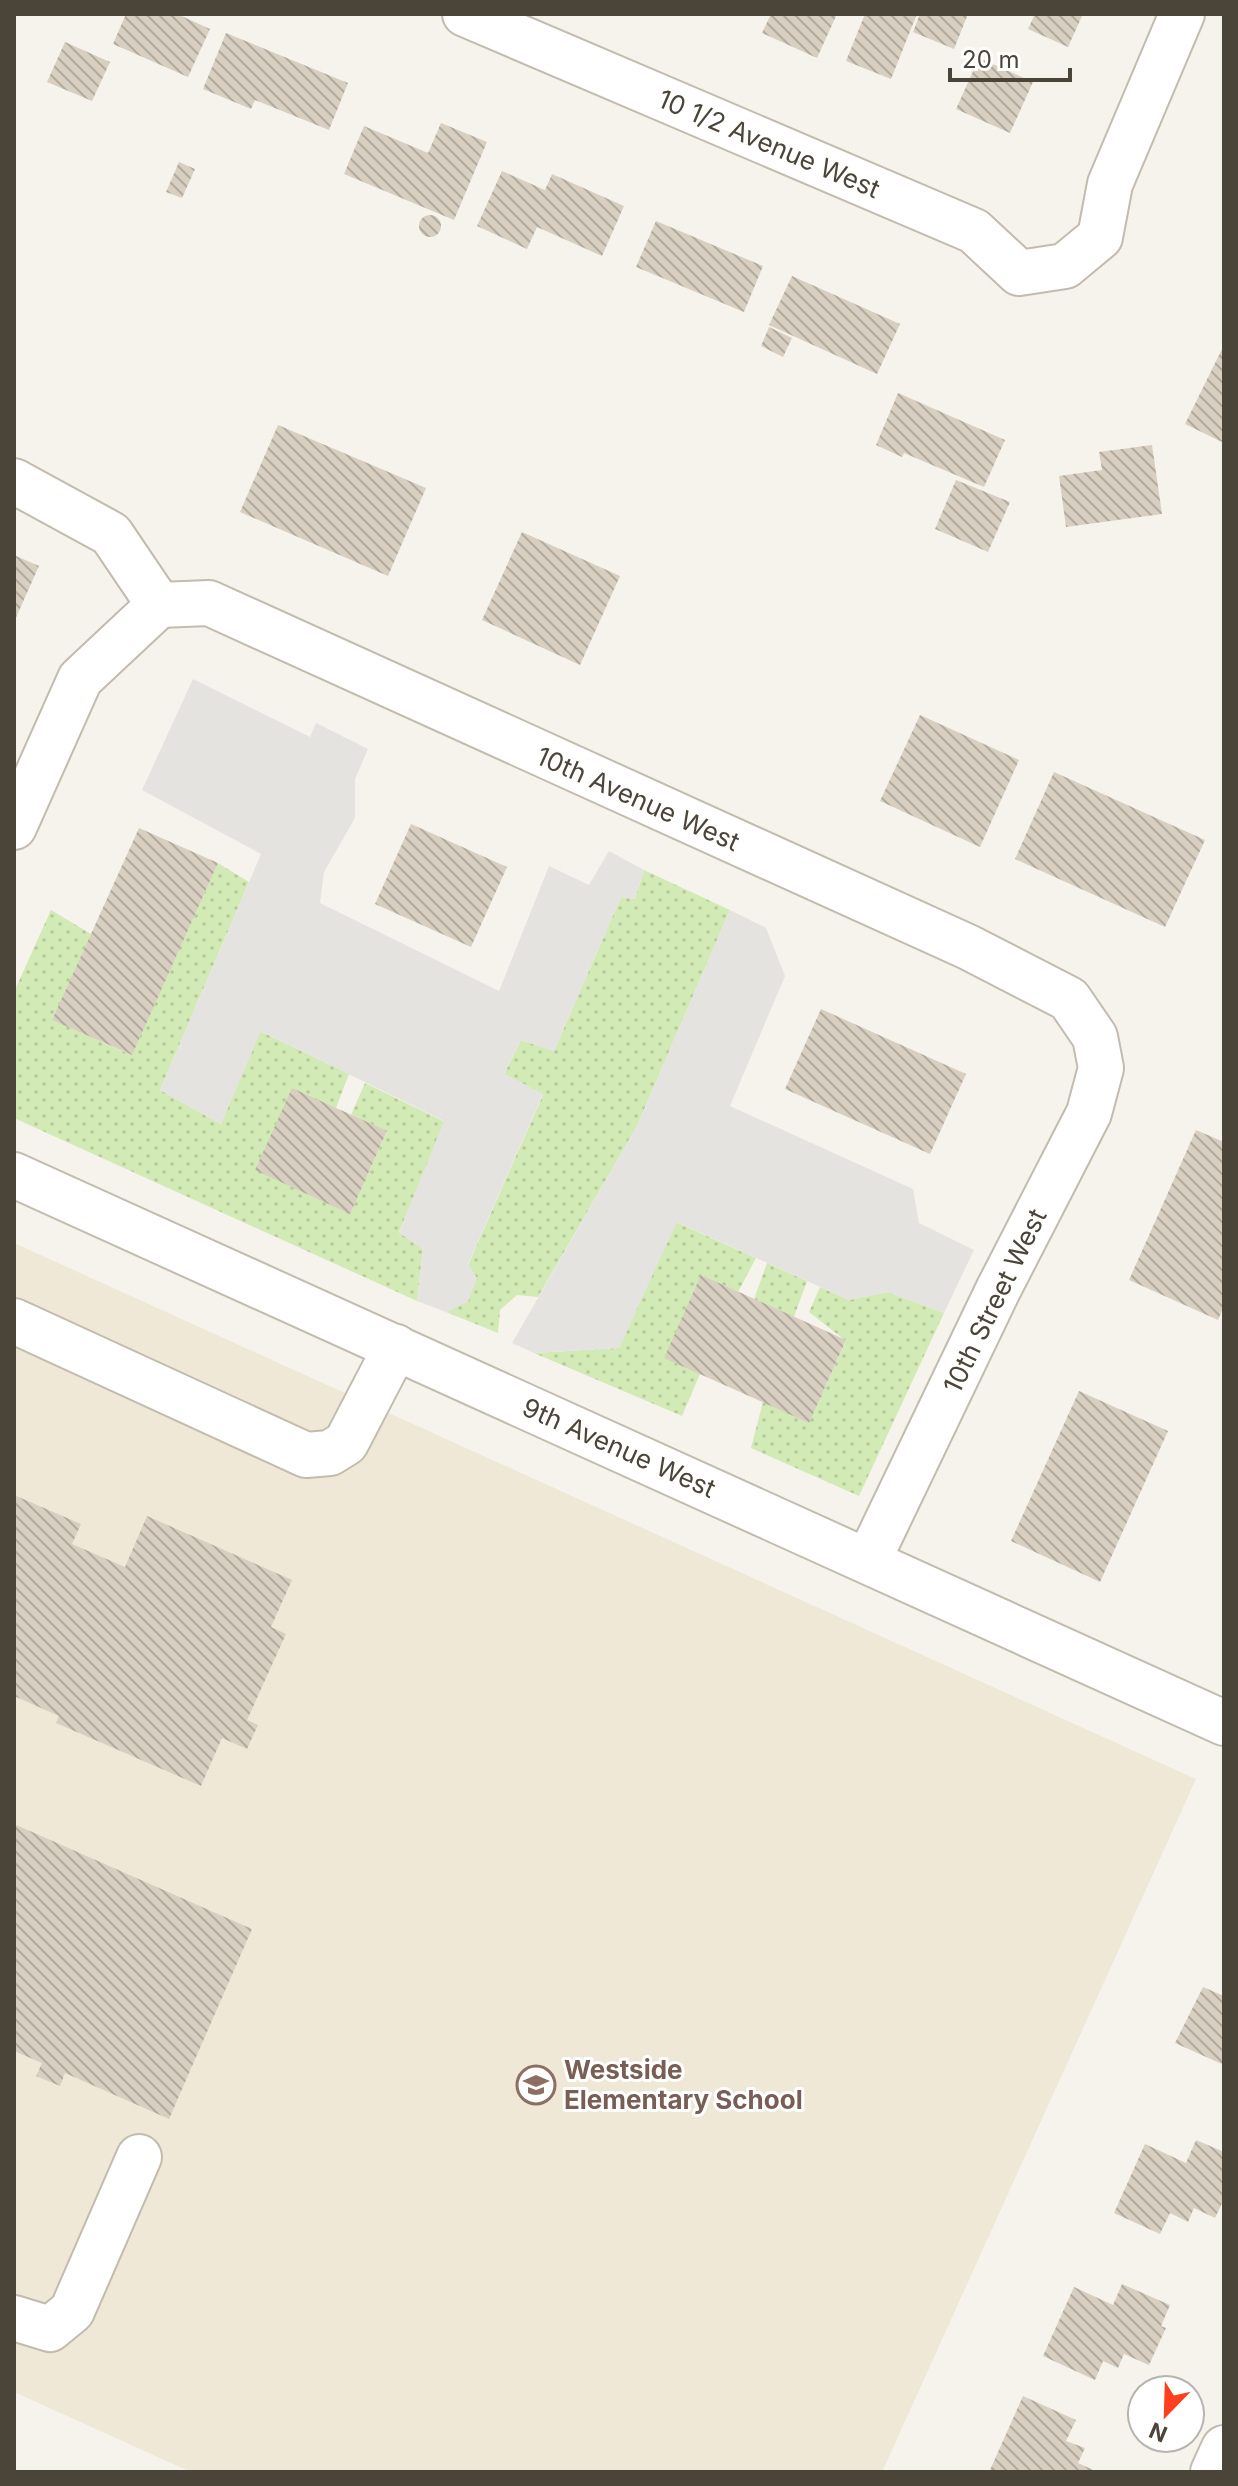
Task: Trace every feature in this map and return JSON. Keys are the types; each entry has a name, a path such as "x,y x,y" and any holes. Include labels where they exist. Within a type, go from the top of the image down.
{"street":[{"name":"10 1/2 Avenue West","path":"465,14 974,231 1019,273 1065,266 1100,237 1110,184 1182,14"},
{"path":"14,481 111,534 159,605 80,679 14,827"},
{"name":"10th Avenue West","path":"159,605 209,603 968,947 1069,999 1095,1037"},
{"name":"10th Street West","path":"868,1561 998,1290 1089,1113 1101,1068 1095,1037"},
{"name":"9th Avenue West","path":"14,1175 1224,1723"},
{"path":"14,1321 306,1455 330,1453 346,1443 396,1347"},
{"path":"14,2318 50,2329 72,2311 139,2157"},
{"path":"1213,2472 1224,2448"}],"shaded area":[{"path":"193,679 310,737 316,723 368,749 355,779 355,818 324,872 320,903 499,991 549,866 589,885 609,851 644,870 635,899 621,897 554,1051 521,1040 504,1073 543,1094 468,1264 477,1278 468,1302 446,1312 417,1301 423,1249 399,1233 444,1121 261,1031 221,1124 160,1090 261,854 142,790"},
{"path":"730,910 766,928 785,976 730,1106 913,1189 919,1223 974,1250 944,1313 888,1292 849,1300 677,1222 619,1348 534,1353 512,1343 637,1126"},
{"name":"Westside Elementary School","path":"14,1243 1196,1779 882,2472 191,2472 14,2392"}],"green space":[{"path":"218,863 249,882 160,1090 221,1124 260,1031 349,1074 336,1108 292,1089 350,1213 387,1132 351,1115 365,1083 445,1122 399,1232 423,1249 417,1301 14,1118 14,992 51,910 91,934 53,1020 131,1055"},
{"path":"644,870 730,910 637,1126 538,1297 517,1295 500,1310 498,1333 446,1312 468,1301 468,1265 543,1095 504,1074 521,1040 554,1051 621,897 635,899"},
{"path":"676,1222 756,1258 738,1292 702,1276 700,1374 682,1416 534,1353 619,1348"},
{"path":"767,1263 807,1281 794,1317 754,1299"},
{"path":"820,1287 849,1300 888,1292 944,1313 859,1496 751,1448 763,1402 809,1422 846,1341 809,1312"}],"building":[{"path":"126,14 177,14 210,29 188,77 113,44"},
{"path":"771,14 837,14 817,58 762,33"},
{"path":"865,14 917,14 891,79 846,61"},
{"path":"920,14 968,14 954,49 913,32"},
{"path":"1035,14 1083,14 1068,47 1028,29"},
{"path":"226,33 348,83 329,130 255,100 251,109 203,89"},
{"path":"65,42 110,62 92,101 47,82"},
{"path":"979,58 1033,82 1010,133 956,109"},
{"path":"441,123 487,142 454,220 344,174 364,126 428,153"},
{"path":"179,162 195,169 182,198 166,192"},
{"path":"502,171 545,190 552,174 624,206 602,256 537,227 527,249 477,226"},
{"path":"430,215 438,218 441,226 438,234 430,237 422,234 419,226 422,218"},
{"path":"656,221 763,266 744,312 636,267"},
{"path":"792,276 900,324 877,374 769,325"},
{"path":"769,327 792,338 783,357 761,346"},
{"path":"1224,345 1224,443 1185,424"},
{"path":"898,393 1005,440 984,487 904,453 902,457 876,445"},
{"path":"278,425 426,488 388,576 240,512"},
{"path":"1152,445 1162,514 1066,527 1059,476 1102,470 1099,452"},
{"path":"956,480 1010,502 988,552 935,529"},
{"path":"522,532 620,576 580,665 482,620"},
{"path":"14,555 39,566 14,622"},
{"path":"920,715 1019,760 980,847 880,801"},
{"path":"1054,772 1205,840 1165,927 1015,859"},
{"path":"411,824 507,867 471,947 375,904"},
{"path":"139,828 218,863 132,1055 52,1020"},
{"path":"821,1009 966,1074 930,1154 785,1089"},
{"path":"292,1088 387,1131 350,1214 255,1170"},
{"path":"1196,1130 1224,1142 1224,1306 1218,1320 1129,1280"},
{"path":"701,1275 846,1340 809,1423 664,1358"},
{"path":"1079,1391 1168,1431 1100,1582 1011,1541"},
{"path":"14,1495 81,1524 72,1544 125,1567 147,1516 292,1580 271,1627 286,1634 247,1720 258,1725 247,1749 222,1738 201,1786 56,1723 59,1716 14,1696"},
{"path":"14,1824 252,1929 169,2119 65,2073 60,2086 36,2076 42,2063 14,2051"},
{"path":"1203,1987 1224,1996 1224,2065 1175,2043"},
{"path":"1196,2140 1224,2152 1224,2199 1215,2218 1194,2208 1188,2222 1170,2213 1160,2234 1114,2213 1145,2144 1186,2163"},
{"path":"1122,2284 1170,2305 1161,2326 1166,2328 1149,2365 1124,2354 1118,2368 1103,2361 1095,2380 1043,2356 1074,2287 1113,2305"},
{"path":"1023,2396 1076,2420 1066,2441 1085,2448 1078,2463 1098,2472 990,2470"}],"place":[{"name":"Westside Elementary School","path":"536,2085"}]}
